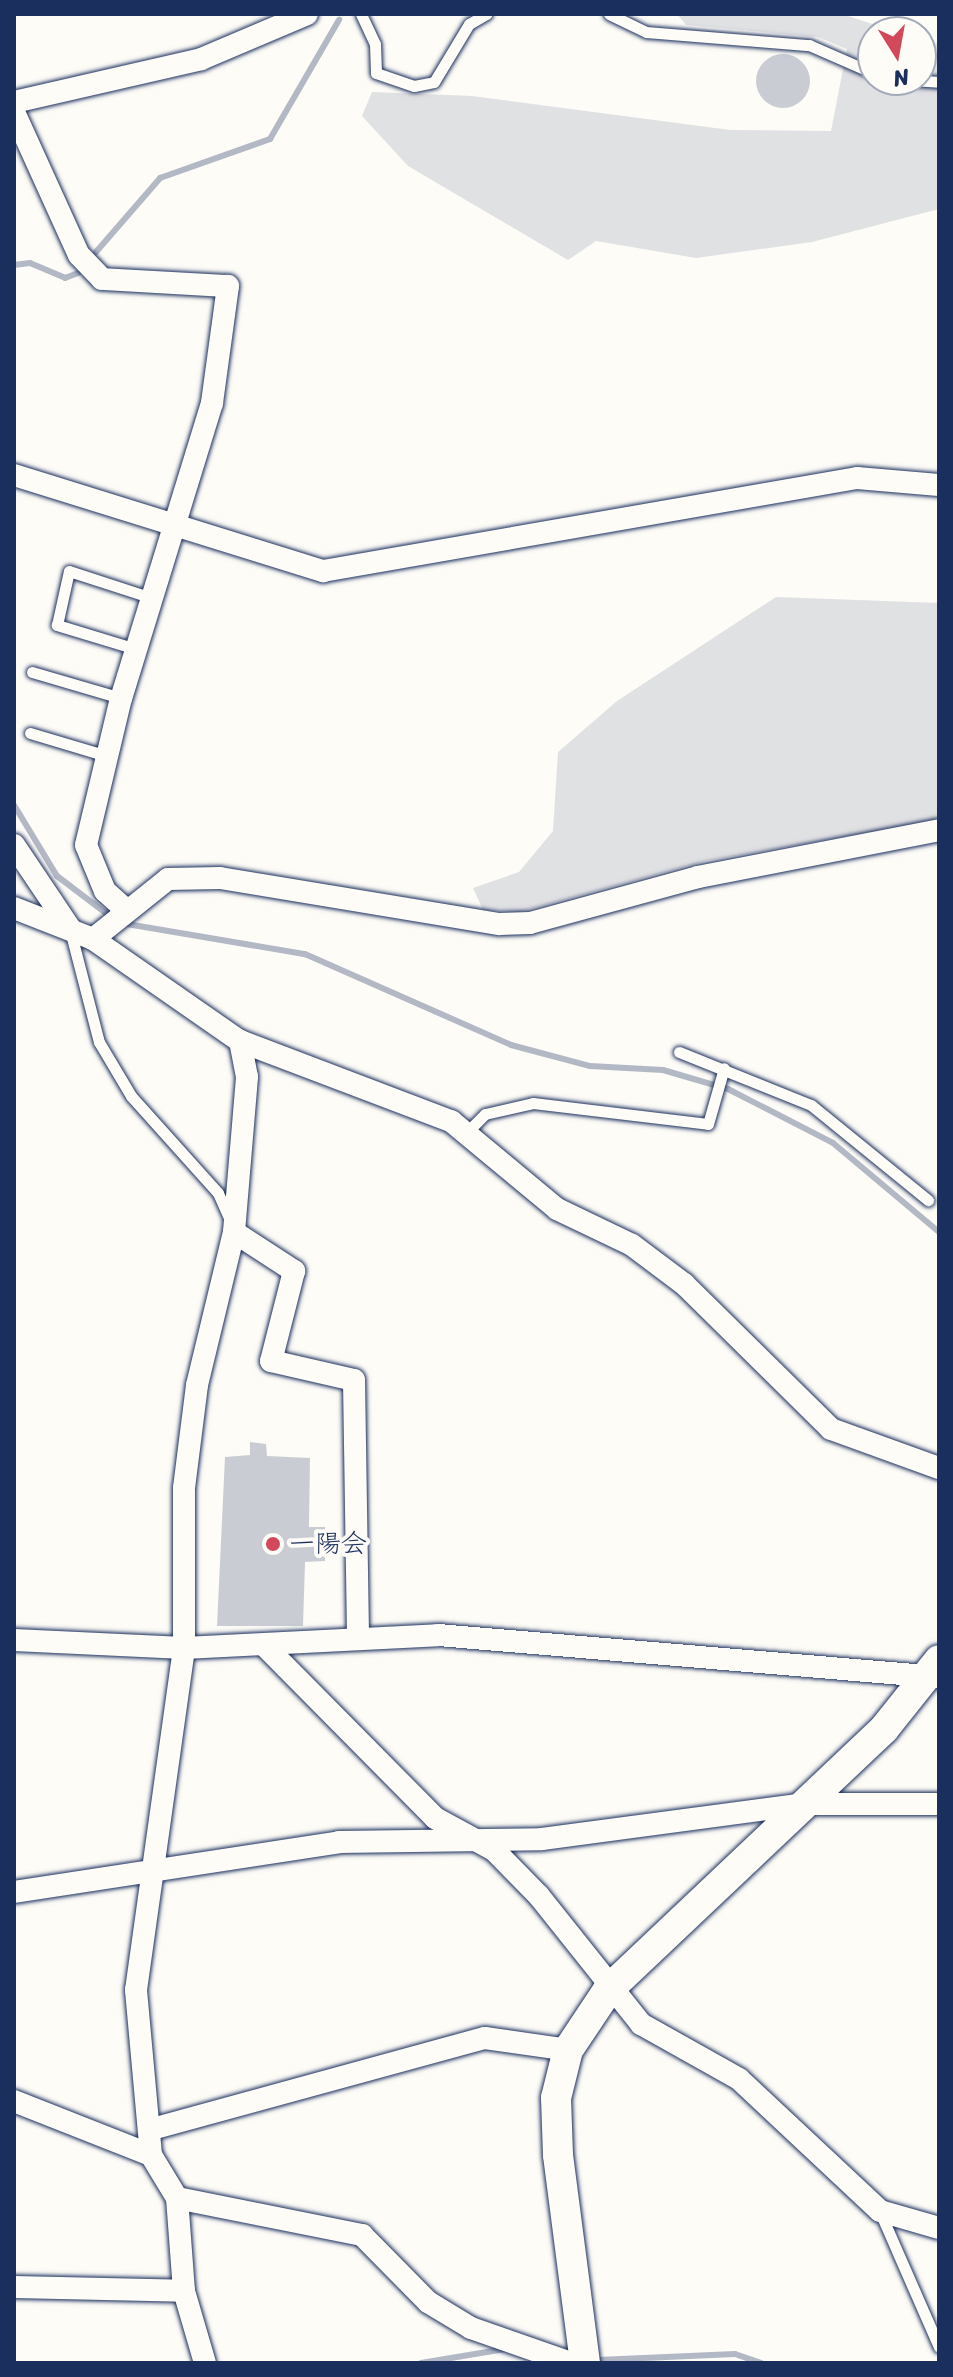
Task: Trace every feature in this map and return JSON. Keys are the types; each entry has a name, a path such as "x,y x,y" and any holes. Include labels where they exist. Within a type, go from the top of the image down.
{"street":[{"path":"14,102 201,59 307,14"},
{"path":"14,112 79,255 102,279 228,286 212,403 172,524 121,698 86,845 105,891 111,922 240,1041 407,1101 466,1133 557,1209 632,1245 684,1284 831,1429 939,1468"},
{"path":"14,475 323,571 857,478 939,485"},
{"path":"14,908 69,927 111,922 168,879 220,878 499,924 530,923 698,877 939,830"},
{"path":"14,845 69,927"},
{"path":"205,2363 184,2291 177,2198 151,2155 152,2129 136,1990 184,1648 184,1488 197,1385 234,1232 247,1077 240,1041"},
{"path":"234,1232 294,1271 271,1361 354,1380 358,1638"},
{"path":"14,1640 184,1648 266,1647 358,1638 438,1635 935,1671"},
{"path":"266,1647 463,1837 494,1850 539,1896 608,1990 641,2024 739,2079 880,2211 939,2228"},
{"path":"585,2363 558,2155 556,2098 568,2050 608,1990 806,1804 935,1671"},
{"path":"14,1892 339,1842 463,1837 542,1839 806,1804 939,1804"},
{"path":"152,2129 485,2038 568,2050"},
{"path":"14,2101 151,2155"},
{"path":"177,2198 362,2235 428,2302 471,2328 571,2363"},
{"path":"14,2287 184,2291"}],"lane":[{"path":"361,14 375,44 376,73 414,86 434,82 469,24 486,14"},
{"path":"609,14 646,32 809,45 857,66"},
{"path":"136,649 57,625 69,571 152,598"},
{"path":"32,672 121,698"},
{"path":"30,733 107,756"},
{"path":"69,927 99,1042 131,1096 218,1193 234,1232"},
{"path":"679,1052 811,1105 928,1200"},
{"path":"466,1133 485,1114 533,1103 708,1124 723,1072"},
{"path":"880,2211 939,2347"}],"shaded area":[{"path":"677,14 842,14 857,19 857,96 937,96 939,44 939,209 812,242 696,258 596,241 568,260 408,166 362,116 372,92 472,96 730,130 831,131 847,49 818,37 686,25"},
{"path":"776,597 939,603 939,820 705,861 519,912 483,910 473,888 519,872 553,831 558,752 617,701"}],"building":[{"path":"783,54 802,62 810,81 802,100 783,108 764,100 756,81 764,62"},
{"name":"一陽会","path":"250,1442 266,1444 267,1456 310,1458 309,1527 325,1527 325,1561 305,1562 303,1626 217,1626 225,1457 250,1455"}],"waterway":[{"path":"96,252 160,178 270,139 339,20"},
{"path":"14,265 30,263 65,278 78,273"},
{"path":"14,805 57,876 111,917"},
{"path":"121,923 305,954 511,1045 590,1066 663,1070 728,1089 833,1143 939,1232"},
{"path":"421,2363 505,2349"},
{"path":"598,2360 735,2354 761,2363"}],"place":[{"name":"一陽会","path":"273,1544"}]}
